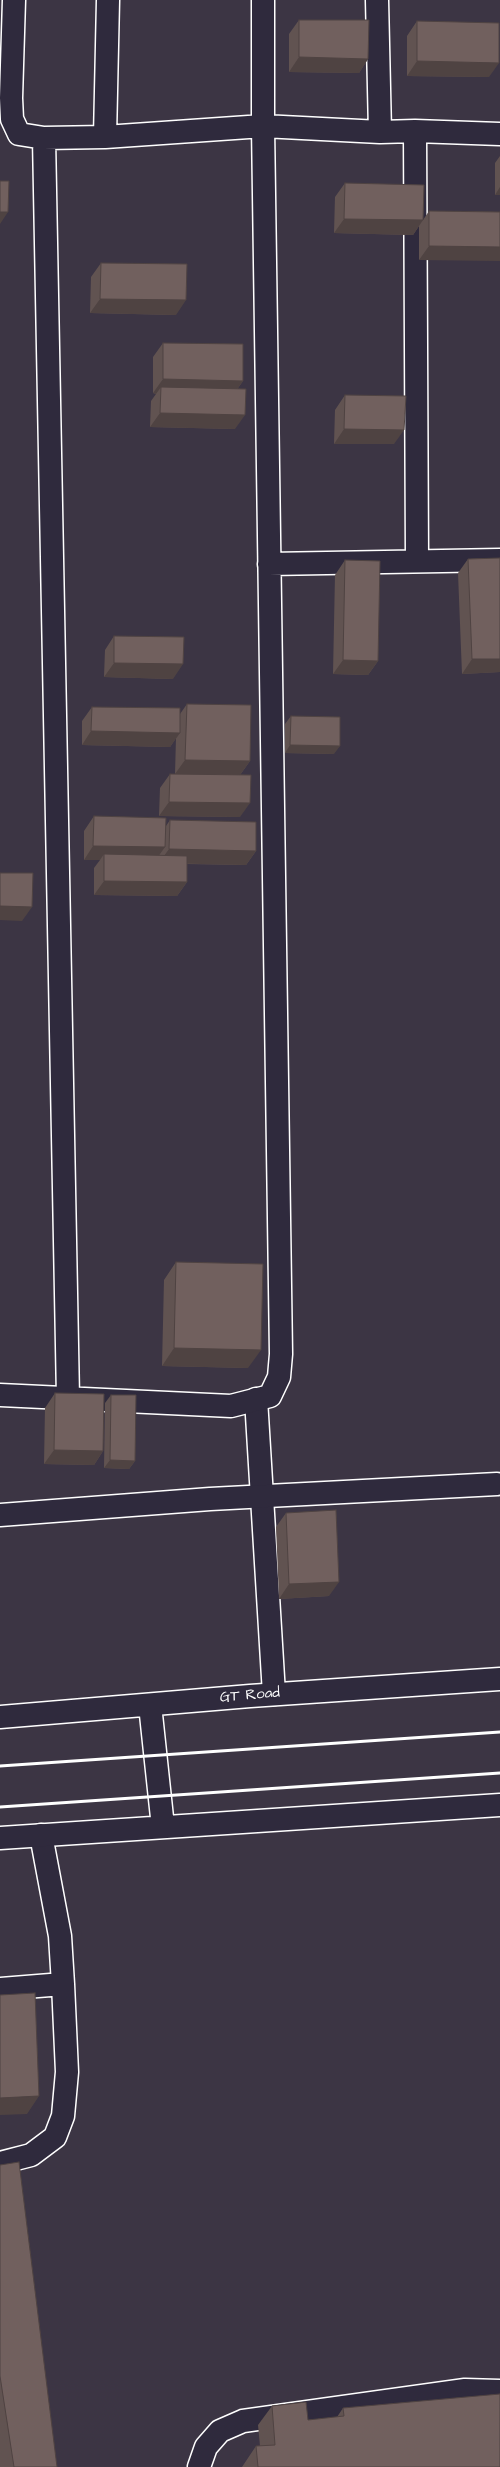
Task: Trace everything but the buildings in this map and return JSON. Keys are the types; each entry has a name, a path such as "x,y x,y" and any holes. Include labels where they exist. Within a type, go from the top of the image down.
{"main road":[{"path":"14,0 12,119 19,134 44,138 105,137 263,126 380,132 415,131 500,134"},
{"path":"105,137 108,0"},
{"path":"0,1395 231,1406 270,1396 279,1377 281,1354 263,126 263,0"},
{"path":"377,0 380,132"},
{"path":"415,131 417,560"},
{"path":"44,138 68,1398"},
{"path":"269,564 417,560 500,560"},
{"path":"256,1399 274,1694"},
{"path":"0,1515 262,1496 497,1484"},
{"name":"GT Road","path":"0,1717 274,1694 500,1679"},
{"path":"150,1705 163,1827"},
{"path":"0,1838 500,1805"},
{"path":"0,2163 31,2155 55,2138 63,2116 67,2072 60,1936 41,1835"},
{"path":"0,1989 63,1984"},
{"path":"199,2467 206,2447 220,2431 243,2421 300,2411 465,2390 500,2390"}],"railway":[{"path":"0,1766 500,1732"},
{"path":"0,1807 500,1773"}]}
